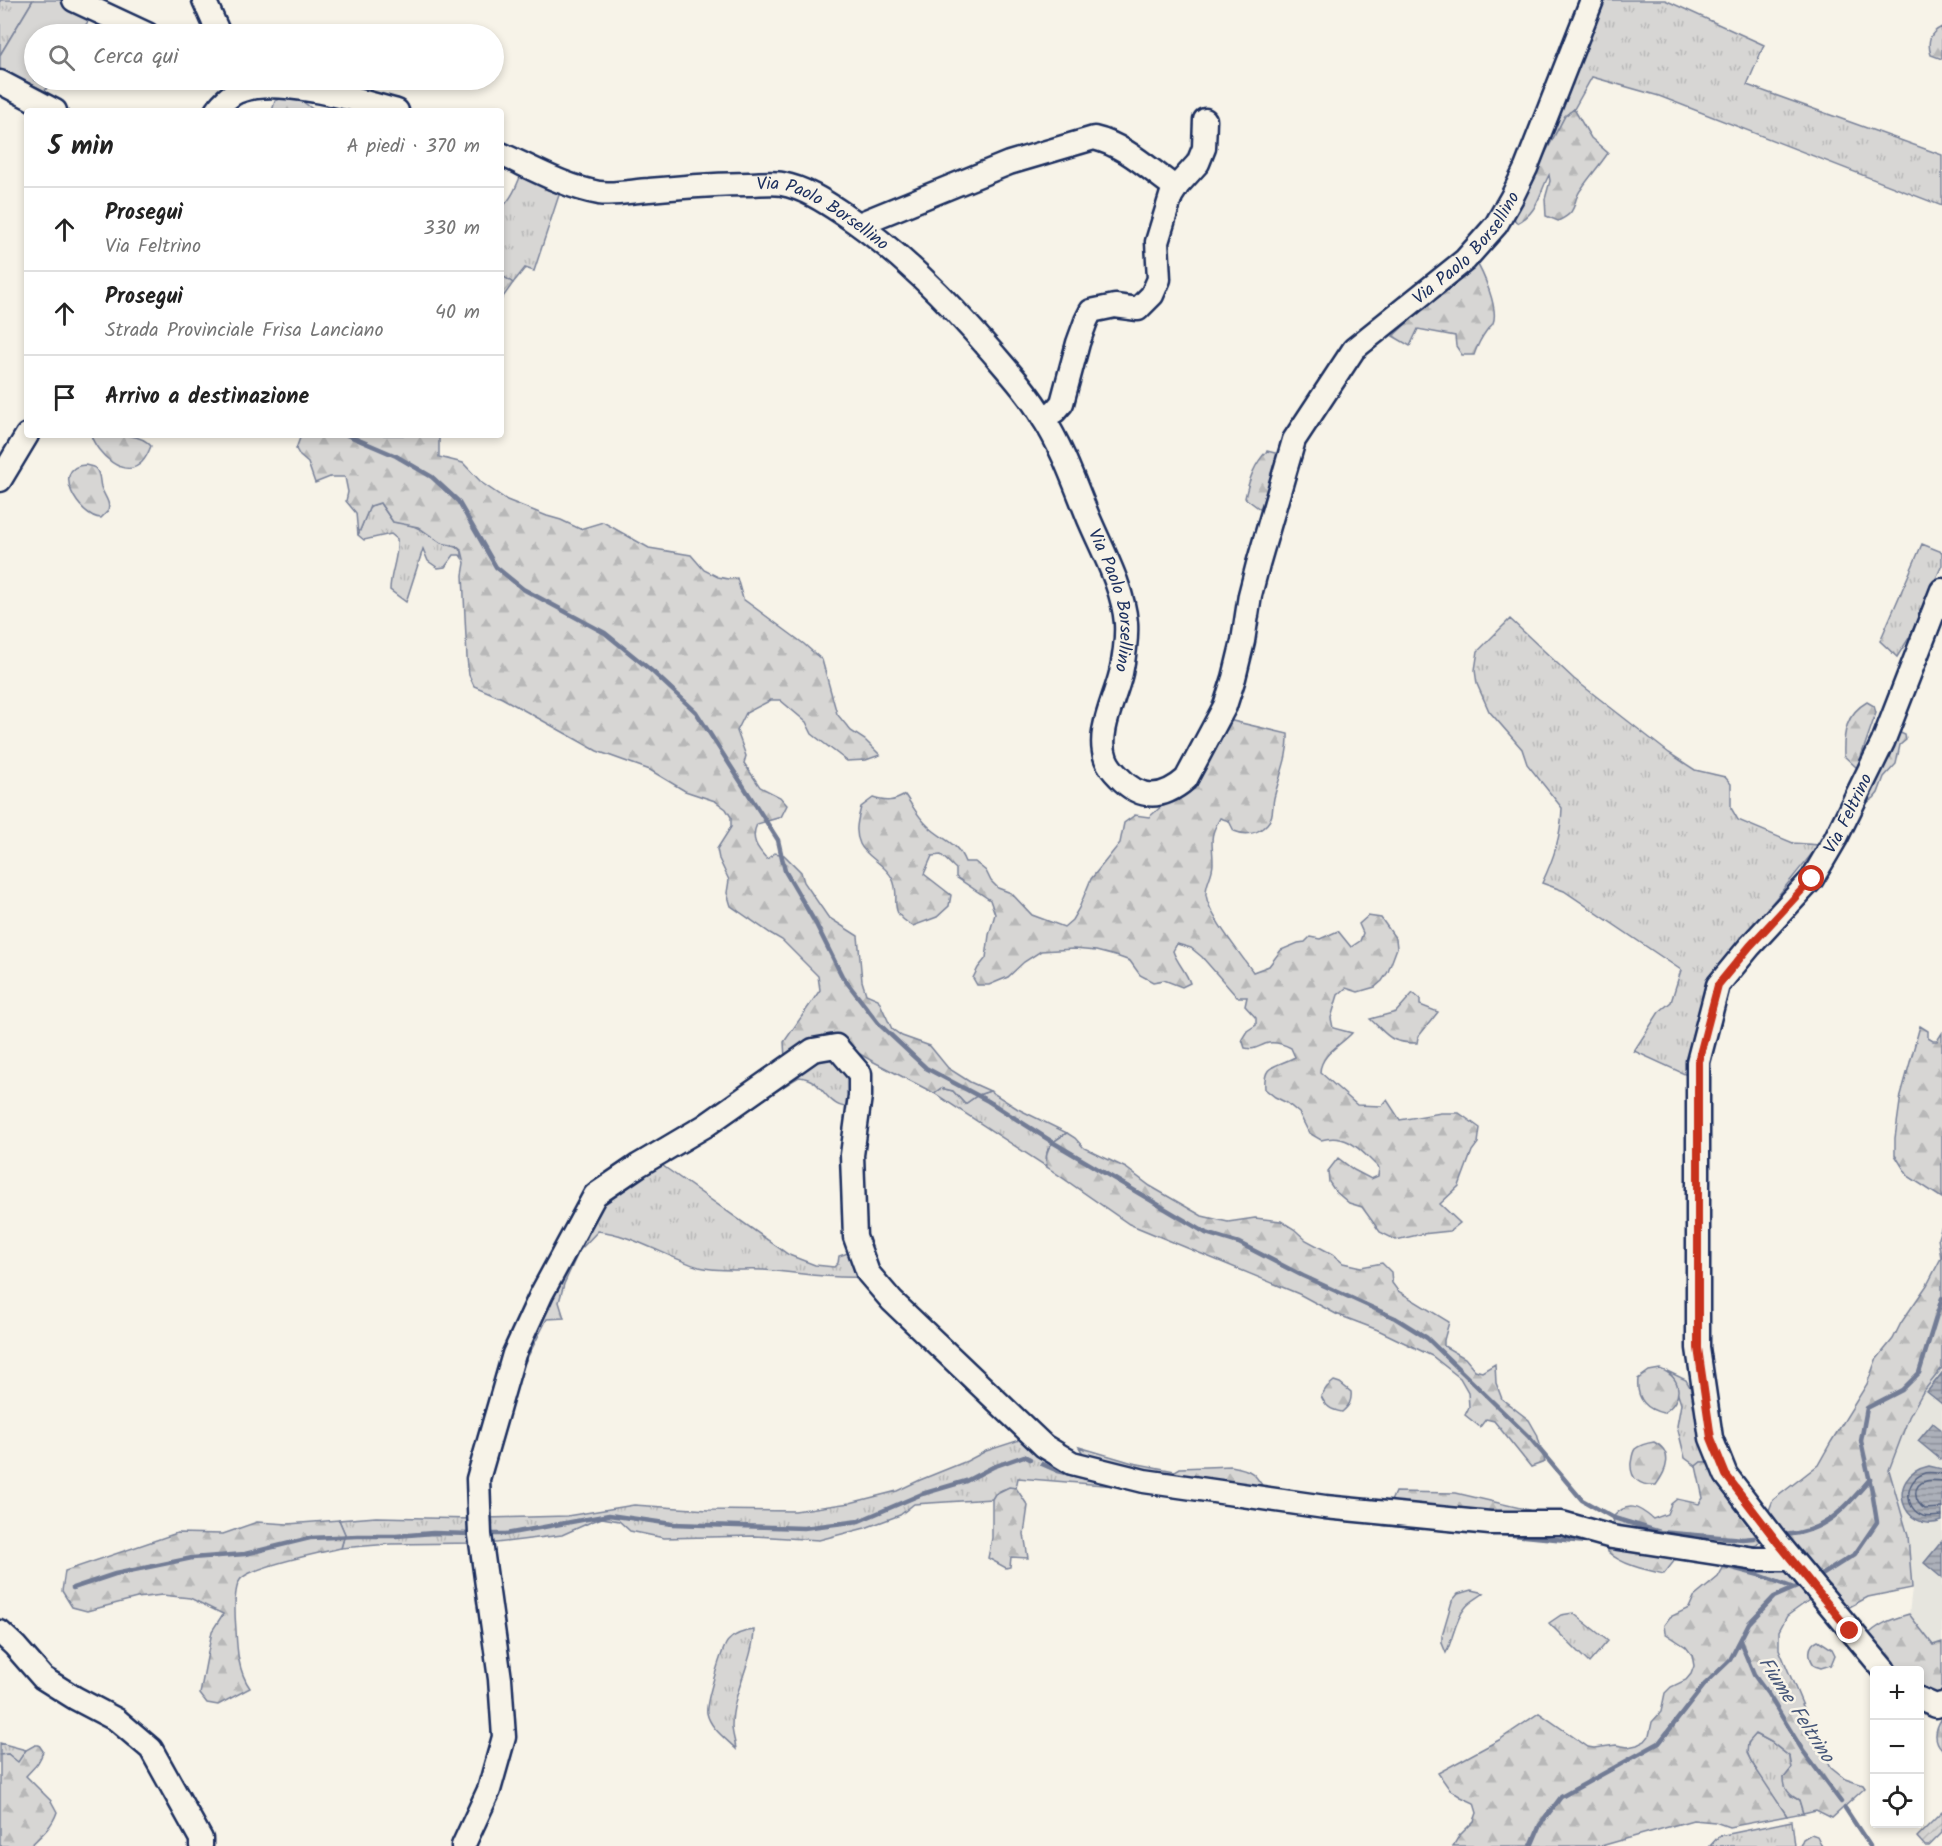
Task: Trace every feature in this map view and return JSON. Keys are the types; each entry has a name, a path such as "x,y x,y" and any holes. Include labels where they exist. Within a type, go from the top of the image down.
{"street":[{"path":"74,0 126,24"},
{"path":"204,0 215,24"},
{"name":"Via Paolo Borsellino","path":"504,155 570,185 601,193 713,185 781,184 807,192 859,224 899,255 965,320 1010,373 1043,418 1066,465 1110,568 1126,623 1121,672 1106,726 1105,757 1110,768 1136,792 1149,795 1163,794 1176,788 1186,779 1225,706 1243,641 1250,595 1258,564 1294,440 1354,349 1465,260 1496,225 1526,168 1593,0"},
{"path":"0,82 49,108"},
{"path":"218,108 232,90"},
{"path":"311,90 385,108"},
{"path":"1043,418 1055,411 1062,403 1078,343 1091,312 1115,306 1138,309 1152,296 1159,279 1157,242 1171,196 1198,163 1204,148 1205,120"},
{"path":"859,224 1009,163 1094,138 1107,141 1124,150 1176,188"},
{"path":"0,480 25,438"},
{"name":"Via Feltrino","path":"1880,1666 1790,1559 1726,1475 1711,1438 1698,1348 1698,1062 1718,985 1750,946 1812,879 1836,838 1883,742 1942,590"},
{"path":"463,1846 489,1790 504,1737 500,1679 480,1535 478,1479 514,1354 542,1293 595,1195 705,1126 813,1050 837,1046 860,1074 860,1096 852,1155 855,1237 868,1273 892,1300 1044,1446 1072,1463 1144,1481 1325,1507 1490,1523 1562,1523 1612,1537 1755,1559 1790,1559"},
{"path":"0,1632 43,1678 117,1720 151,1749 201,1839 201,1846"},
{"path":"1924,1701 1936,1706 1942,1704"}],"shaded area":[{"path":"1942,1368 1942,1642 1933,1646 1909,1614 1912,1588 1908,1536 1889,1470 1909,1417 1923,1392"}],"green space":[{"path":"0,0 33,0 0,55"},
{"path":"33,0 69,0 94,12 86,24 24,24 24,81 0,69 0,55"},
{"path":"1601,0 1665,0 1764,45 1747,85 1942,155 1942,206 1659,96 1592,77 1574,109 1565,116 1548,150 1538,163"},
{"path":"1942,27 1942,59 1931,55 1929,46 1932,35"},
{"path":"283,98 302,101 311,108 273,108 275,101"},
{"path":"1574,109 1591,138 1608,153 1578,193 1573,210 1565,217 1558,221 1546,216 1545,199 1550,181 1549,175 1534,208 1517,223 1512,216 1565,116"},
{"path":"522,172 561,189 534,271 525,268 513,283 504,277 504,205 516,187"},
{"path":"1475,260 1489,291 1494,317 1493,324 1483,336 1474,355 1462,355 1456,346 1455,336 1418,329 1410,346 1393,336"},
{"path":"504,277 513,283 504,296"},
{"path":"92,438 139,438 151,446 142,462 135,467 128,468 120,467 112,462"},
{"path":"300,438 439,438 439,457 463,463 482,483 507,500 580,529 603,522 649,548 691,555 704,570 718,577 737,578 743,599 822,660 837,714 851,731 865,740 880,755 866,760 847,761 812,734 806,722 780,700 771,700 746,713 737,731 746,756 744,763 760,787 780,797 787,805 781,817 757,824 754,839 767,859 775,853 784,855 801,872 804,882 828,917 858,936 862,981 866,994 878,999 892,1029 902,1036 930,1046 948,1068 990,1091 978,1095 965,1104 953,1091 941,1088 934,1093 825,1034 785,1059 784,1042 820,990 818,976 782,940 731,906 727,893 729,880 717,849 731,827 731,817 726,809 715,801 685,791 650,770 597,751 502,698 474,686 469,675 467,658 463,575 465,563 462,551 456,546 441,543 418,527 393,522 380,503 370,506 358,535 356,513 346,501 348,492 345,477 330,477 315,483 308,463 296,449"},
{"path":"1267,451 1283,455 1260,509 1245,498 1253,473"},
{"path":"85,465 97,470 108,502 108,511 101,518 84,510 72,492 69,482 70,474 75,468"},
{"path":"380,503 393,522 413,526 442,543 462,551 462,558 460,555 454,555 445,567 438,568 428,561 423,549 406,602 390,590 397,539 391,534 364,540 358,535 370,506"},
{"path":"1922,544 1942,552 1942,565 1909,638 1897,657 1880,641"},
{"path":"1510,619 1574,679 1669,753 1695,770 1725,777 1731,784 1731,808 1738,820 1793,843 1819,845 1722,965 1691,1077 1634,1051 1659,1012 1671,1002 1681,970 1564,891 1542,883 1556,847 1562,808 1527,764 1522,749 1489,711 1477,684 1475,670 1478,651"},
{"path":"1867,702 1874,706 1876,713 1857,768 1844,756 1845,732 1854,712"},
{"path":"1224,719 1288,734 1288,742 1272,815 1267,824 1256,832 1247,834 1234,831 1229,821 1220,818 1216,825 1212,840 1213,867 1206,891 1208,904 1219,924 1253,972 1269,966 1281,950 1305,942 1310,937 1320,939 1338,931 1351,947 1360,941 1363,933 1359,924 1368,916 1381,918 1396,939 1397,948 1388,972 1375,987 1358,992 1346,988 1338,995 1331,1018 1333,1028 1352,1033 1328,1055 1320,1072 1357,1105 1382,1106 1387,1100 1400,1120 1441,1113 1459,1113 1480,1128 1478,1143 1472,1151 1459,1186 1440,1204 1460,1223 1450,1231 1396,1240 1380,1232 1362,1207 1349,1203 1335,1191 1329,1182 1328,1171 1338,1158 1371,1179 1378,1176 1379,1168 1360,1150 1346,1141 1331,1138 1321,1140 1309,1133 1299,1113 1265,1089 1268,1070 1295,1057 1291,1048 1272,1043 1245,1048 1242,1039 1247,1031 1256,1025 1256,1018 1245,1006 1247,997 1237,997 1202,957 1191,948 1177,944 1173,951 1190,983 1182,987 1164,980 1153,982 1140,975 1130,961 1119,957 1096,951 1074,949 1041,951 1024,962 1008,977 989,985 977,985 973,978 986,958 995,914 990,900 956,877 956,869 941,855 932,856 924,874 951,895 949,906 937,917 913,926 899,915 895,885 889,873 863,849 858,839 857,825 861,807 873,798 889,801 905,795 924,822 958,849 965,862 975,862 986,871 998,888 1011,893 1032,915 1064,927 1072,920 1079,908 1091,879 1120,843 1124,823 1135,815 1149,817 1178,796"},
{"path":"1896,731 1905,735 1906,740 1900,745 1896,764 1884,777 1874,798 1868,802 1863,801"},
{"path":"1413,993 1420,999 1420,1005 1438,1012 1418,1037 1417,1043 1401,1042 1386,1034 1370,1019 1396,1012"},
{"path":"1920,1026 1928,1031 1928,1038 1933,1041 1937,1041 1942,1033 1942,1198 1908,1176 1895,1155 1901,1095"},
{"path":"831,1056 847,1073 850,1091 849,1108 836,1104 812,1081 799,1077 704,1139 801,1065"},
{"path":"941,1088 953,1091 965,1104 978,1095 990,1091 1018,1109 1067,1133 1050,1146 1047,1167 934,1093"},
{"path":"1067,1133 1084,1148 1126,1168 1150,1186 1202,1216 1228,1222 1255,1218 1281,1221 1343,1263 1361,1267 1382,1263 1391,1272 1392,1283 1398,1291 1449,1322 1444,1346 1465,1358 1475,1370 1482,1372 1495,1364 1496,1383 1502,1399 1529,1420 1537,1434 1545,1462 1531,1467 1494,1421 1486,1419 1480,1427 1465,1415 1469,1407 1468,1392 1460,1378 1432,1356 1378,1330 1336,1314 1299,1294 1129,1224 1047,1167 1050,1146"},
{"path":"656,1161 789,1255 815,1265 834,1267 838,1263 839,1256 854,1251 860,1277 763,1270 707,1269 623,1236 598,1231 579,1251 564,1284 559,1302 564,1318 547,1319 513,1386 514,1371 602,1198"},
{"path":"1942,1226 1942,1368 1923,1392 1909,1417 1889,1470 1908,1536 1912,1588 1868,1597 1842,1611 1766,1518 1773,1500 1818,1465 1867,1384 1876,1360 1893,1339 1927,1285 1941,1258 1938,1238"},
{"path":"1660,1369 1673,1378 1678,1390 1675,1402 1663,1413 1651,1409 1643,1402 1638,1386 1638,1379 1649,1371"},
{"path":"1667,1371 1686,1380 1692,1391 1698,1427 1710,1462 1701,1462 1696,1466 1685,1458 1677,1426 1681,1404 1672,1376"},
{"path":"1334,1381 1351,1392 1350,1403 1342,1412 1329,1407 1321,1396"},
{"path":"1023,1430 1140,1488 1018,1478 1016,1488 1002,1490 992,1499 914,1504 900,1515 865,1528 819,1540 754,1536 664,1538 630,1531 619,1521 602,1518 562,1535 488,1544 486,1518 567,1516 634,1505 708,1510 795,1511 850,1503 897,1491 986,1451 1017,1441"},
{"path":"1654,1442 1664,1451 1667,1462 1656,1485 1641,1483 1632,1474 1631,1469 1634,1451 1644,1444"},
{"path":"1079,1447 1133,1463 1175,1471 1172,1478 1085,1457"},
{"path":"1701,1462 1710,1462 1732,1504 1760,1541 1757,1545 1747,1548 1620,1530 1614,1525 1613,1517 1624,1508 1633,1507 1653,1519 1667,1514 1671,1504 1677,1499 1699,1504 1703,1498 1696,1466"},
{"path":"1231,1466 1245,1469 1253,1474 1267,1493 1172,1478 1175,1471 1180,1468"},
{"path":"1009,1487 1016,1488 1028,1506 1024,1534 1028,1558 1011,1557 1010,1567 1006,1568 988,1558 992,1538 992,1499 995,1494"},
{"path":"1395,1492 1456,1493 1529,1510 1528,1516 1388,1508"},
{"path":"376,1517 474,1519 477,1543 390,1544 341,1548 345,1534 339,1520"},
{"path":"339,1520 345,1534 341,1548 271,1565 246,1575 240,1580 236,1590 235,1604 237,1645 241,1667 250,1688 218,1705 207,1703 200,1694 212,1631 223,1614 190,1598 162,1595 137,1598 87,1611 72,1607 62,1591 65,1571 177,1533 223,1534 257,1522 288,1524"},
{"path":"1607,1541 1671,1553 1675,1560 1664,1574 1642,1569 1614,1557 1608,1552"},
{"path":"1727,1561 1786,1570 1812,1598 1787,1616 1779,1631 1779,1649 1831,1768 1845,1779 1863,1785 1865,1788 1832,1818 1816,1810 1803,1813 1799,1800 1790,1794 1785,1785 1784,1778 1792,1768 1790,1757 1756,1734 1748,1743 1747,1753 1787,1816 1729,1827 1715,1822 1693,1820 1601,1846 1453,1846 1459,1836 1474,1821 1477,1813 1474,1803 1450,1790 1438,1773 1499,1740 1539,1713 1588,1747 1616,1745 1628,1747 1645,1741 1649,1736 1652,1722 1661,1712 1665,1693 1671,1687 1686,1680 1694,1666 1692,1655 1686,1647 1665,1633 1664,1625 1670,1617 1689,1608 1694,1597 1718,1577"},
{"path":"1471,1590 1484,1593 1469,1604 1462,1613 1446,1653 1442,1635 1452,1601 1458,1594"},
{"path":"1573,1613 1608,1641 1589,1663 1549,1623 1561,1615"},
{"path":"1909,1614 1933,1645 1942,1642 1942,1698 1924,1691 1924,1666 1891,1666 1865,1638 1891,1620"},
{"path":"754,1630 750,1654 733,1713 732,1729 736,1749 711,1723 707,1708 714,1676 725,1645 736,1635"},
{"path":"1818,1640 1832,1649 1835,1655 1831,1665 1821,1668 1813,1663 1810,1648"},
{"path":"1942,1718 1942,1749 1937,1742 1936,1734"},
{"path":"1756,1734 1790,1757 1792,1768 1784,1778 1791,1796 1799,1800 1803,1813 1787,1816 1758,1773 1747,1750"},
{"path":"0,1743 26,1750 18,1763 8,1754 0,1755"},
{"path":"39,1745 43,1751 42,1755 26,1776 51,1801 57,1812 49,1827 30,1846 0,1846 0,1755 8,1754 18,1762 26,1750"},
{"path":"1942,1812 1942,1833 1929,1846 1925,1846 1917,1837"},
{"path":"1792,1821 1795,1846 1710,1846 1719,1836"},
{"path":"1811,1834 1817,1836 1822,1846 1800,1846 1803,1839"}],"water":[{"path":"1942,1373 1942,1404 1927,1392"},
{"path":"1933,1423 1942,1430 1942,1457 1940,1459 1918,1441"},
{"path":"1929,1466 1942,1469 1942,1521 1928,1523 1917,1520 1908,1512 1903,1502 1902,1491 1906,1481 1915,1472"},
{"path":"1942,1541 1942,1578 1924,1563"}],"waterway":[{"path":"354,438 396,456 432,477 458,501 496,567 523,589 605,633 653,672 696,712 778,840 785,871 816,924 842,976 879,1024 926,1068 988,1101 1206,1233 1239,1243 1303,1276 1395,1318 1427,1338 1529,1437 1582,1500 1614,1518 1660,1532 1754,1538"},
{"name":"Fiume Feltrino","path":"1817,1578 1855,1554 1877,1522 1861,1441 1867,1408 1902,1390 1919,1373 1942,1298"},
{"path":"489,1534 506,1534 609,1515 672,1524 804,1528 859,1521 922,1494 966,1481 993,1467 1024,1456 1030,1459"},
{"path":"1042,1464 1058,1471 1088,1478"},
{"path":"1784,1535 1798,1533 1823,1524 1843,1509 1870,1479"},
{"path":"1383,1524 1423,1528"},
{"path":"73,1588 115,1574 192,1558 245,1554 310,1538 433,1533 472,1534"},
{"path":"1503,1534 1596,1543"},
{"path":"1713,1563 1759,1575 1794,1588"},
{"path":"1531,1846 1540,1825 1561,1797 1659,1743 1705,1684 1730,1660 1749,1623 1774,1597 1804,1584"},
{"name":"Fiume Feltrino","path":"1740,1641 1754,1675 1803,1751 1841,1802"},
{"name":"Fiume Feltrino","path":"1845,1808 1870,1846"}],"route":[{"path":"1812,879 1750,946 1718,985 1698,1062 1696,1223 1698,1348 1711,1438 1726,1475 1850,1631"}]}
